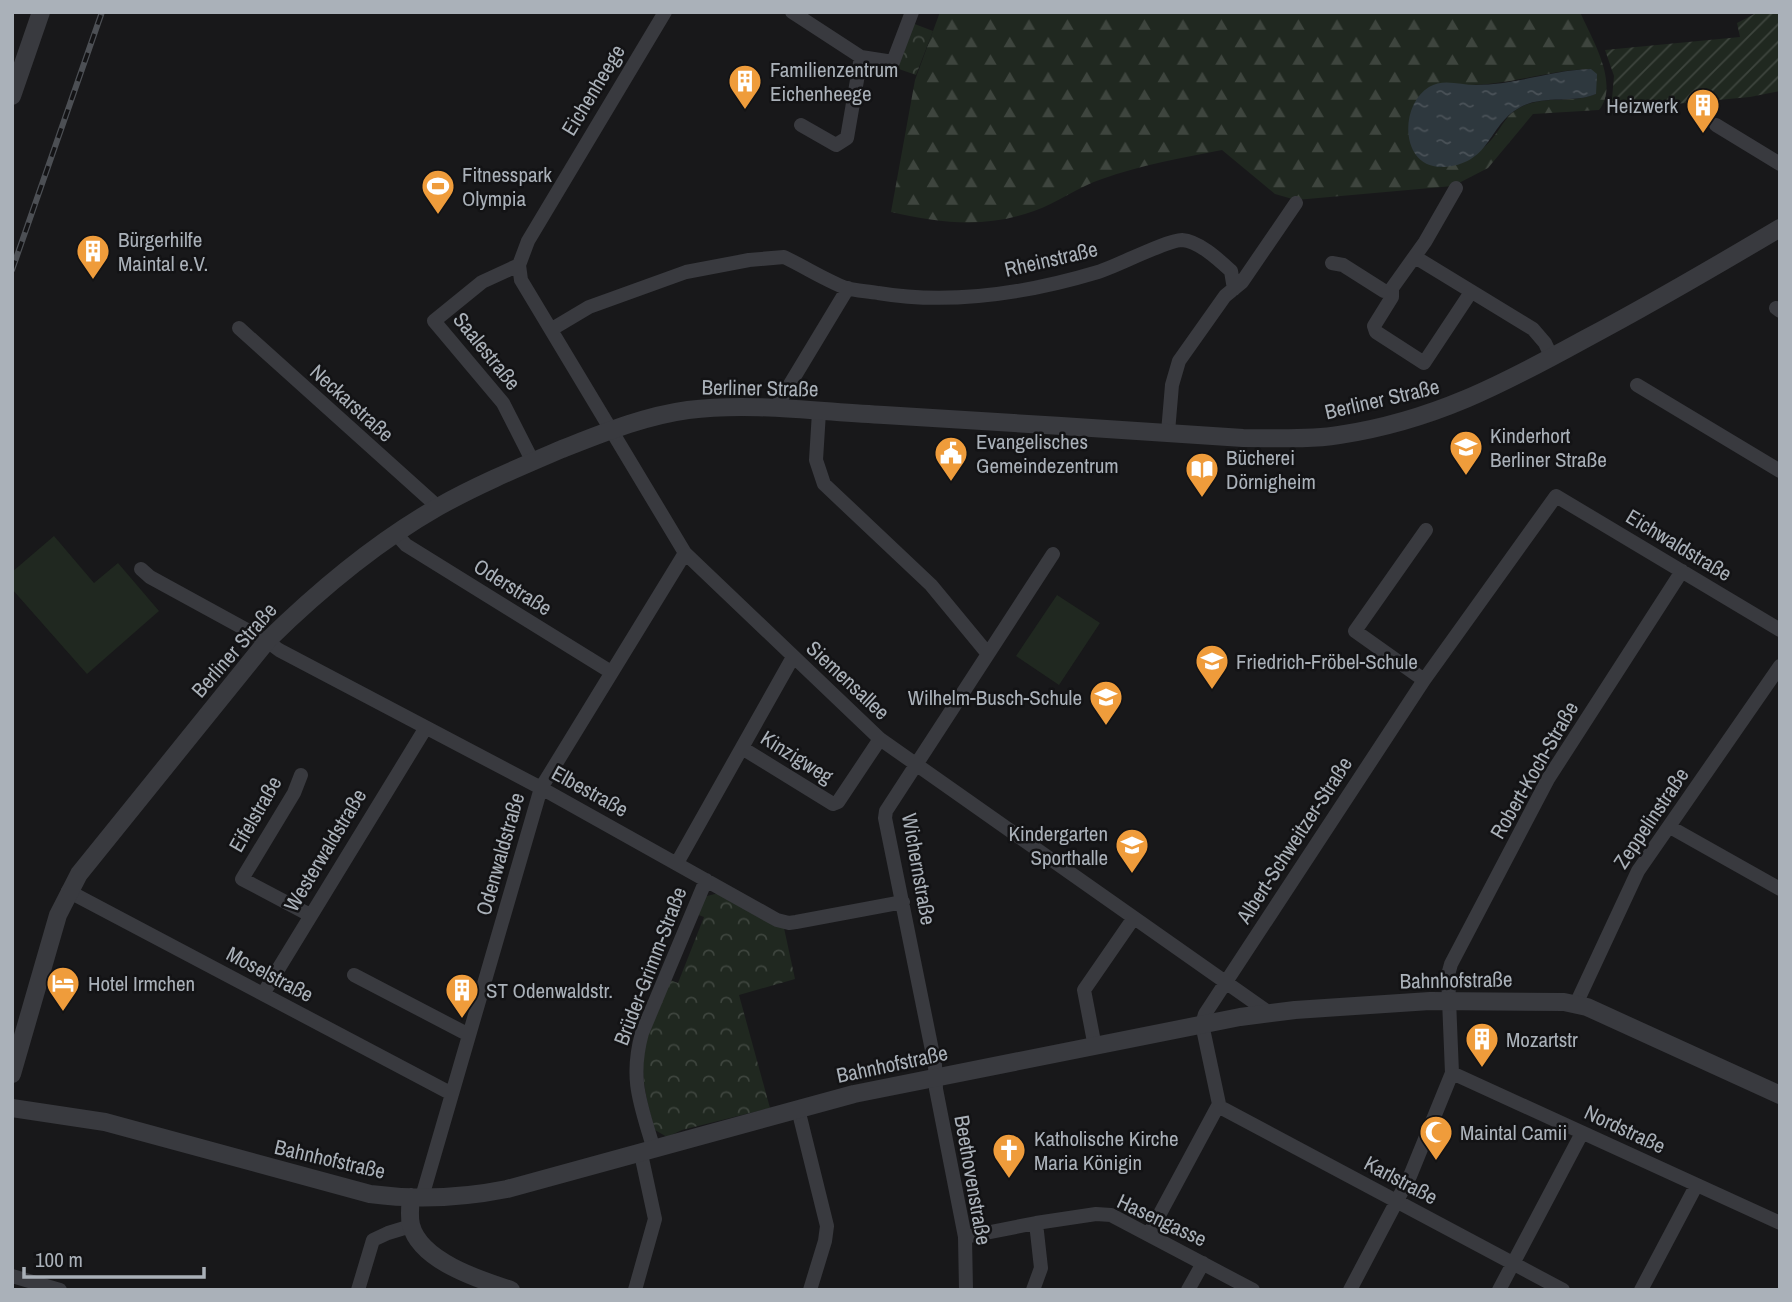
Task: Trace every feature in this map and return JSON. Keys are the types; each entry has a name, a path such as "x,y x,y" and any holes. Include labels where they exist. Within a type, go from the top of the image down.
{"street":[{"path":"12,96 41,12"},
{"name":"Eichenheege","path":"519,265 528,241 665,12"},
{"path":"792,12 861,57 893,62 912,12"},
{"path":"801,124 836,145 847,138 861,57"},
{"path":"1716,125 1780,164"},
{"path":"1456,188 1415,257 1392,289 1392,297 1374,326 1376,332 1424,363 1471,292"},
{"path":"1168,432 1172,386 1180,361 1225,296 1242,282 1296,203"},
{"name":"Berliner Straße","path":"12,1074 58,915 79,874 267,641 345,570 438,507 533,462 611,430 656,416 690,410 775,409 1272,438 1336,436 1362,431 1465,401 1552,358 1780,228"},
{"name":"Rheinstraße","path":"552,329 599,303 686,272 749,260 784,257 848,288 898,296 962,297 1023,290 1074,279 1172,242 1185,240 1231,271 1234,289"},
{"path":"1415,257 1533,328 1545,342 1552,358"},
{"path":"1332,263 1343,265 1384,291 1392,289"},
{"name":"Siemensallee","path":"519,265 521,280 685,553 880,739 1268,1013"},
{"name":"Saalestraße","path":"519,265 482,282 434,321 503,403 533,462"},
{"path":"775,409 848,288"},
{"name":"Neckarstraße","path":"239,328 438,507"},
{"path":"1637,385 1780,471"},
{"path":"819,412 816,460 824,484 931,585 988,654"},
{"name":"Eichwaldstraße","path":"1556,496 1780,630"},
{"name":"Albert-Schweitzer-Straße","path":"1202,1024 1205,1014 1225,983 1424,680 1556,496"},
{"path":"1424,680 1355,631 1426,530"},
{"name":"Oderstraße","path":"396,534 406,545 611,672"},
{"name":"Odenwaldstraße","path":"416,1197 452,1094 541,788 685,553"},
{"name":"Wichernstraße","path":"936,1077 886,811 1054,554"},
{"name":"Elbestraße","path":"141,569 279,650 541,788 777,920 789,923 903,902"},
{"name":"Robert-Koch-Straße","path":"1452,1073 1448,975 1451,964 1540,793 1682,571"},
{"name":"Brüder-Grimm-Straße","path":"677,863 793,657"},
{"name":"Zeppelinstraße","path":"1576,1004 1638,871 1780,666"},
{"name":"Westerwaldstraße","path":"263,994 425,729"},
{"name":"Kinzigweg","path":"742,748 833,803 838,802 880,739"},
{"name":"Eifelstraße","path":"301,775 294,793 242,879 310,915"},
{"path":"1670,827 1780,889"},
{"name":"Brüder-Grimm-Straße","path":"635,1290 655,1219 648,1152 636,1088 637,1050 706,880"},
{"name":"Moselstraße","path":"68,891 452,1094"},
{"path":"1095,1047 1084,990 1133,919"},
{"path":"354,975 469,1035"},
{"name":"Bahnhofstraße","path":"12,1108 105,1122 370,1194 416,1197 482,1194 648,1152 798,1109 936,1077 1268,1013 1449,1001 1576,1004 1587,1007 1780,1095"},
{"path":"1149,1234 1218,1106 1202,1024"},
{"path":"1350,1290 1410,1176 1452,1073"},
{"name":"Nordstraße","path":"1452,1073 1780,1223"},
{"name":"Beethovenstraße","path":"936,1077 936,1089 965,1237 966,1290"},
{"name":"Karlstraße","path":"1218,1106 1563,1290"},
{"path":"798,1109 827,1226 810,1290"},
{"path":"1499,1290 1582,1133"},
{"path":"1641,1290 1696,1186"},
{"path":"416,1197 411,1226 425,1246 453,1269 511,1290"},
{"name":"Hasengasse","path":"965,1237 1036,1223 1104,1214 1117,1217 1253,1290"},
{"path":"1034,1290 1041,1268 1036,1223"},
{"path":"358,1290 373,1241 387,1233 411,1226"},
{"path":"1188,1290 1203,1263"},
{"path":"12,1276 60,1290"}],"green space":[{"path":"940,12 1580,12 1602,61 1607,88 1599,110 1533,114 1488,168 1453,186 1296,200 1275,194 1222,150 1117,174 1084,186 1043,208 1016,217 963,222 891,212 915,80","holes":["1591,69 1596,94 1577,99 1539,101 1521,107 1508,117 1480,150 1462,161 1440,167 1465,85"]},
{"path":"1758,12 1780,12 1780,91 1750,97 1611,110 1614,76 1605,50 1740,37 1737,23"},
{"path":"912,23 933,31 916,75 896,68"},
{"path":"54,536 94,583 118,563 159,611 87,674 12,589 12,572"},
{"path":"1057,595 1100,623 1059,685 1016,656"},
{"path":"719,893 784,928 795,979 739,995 770,1108 682,1130 667,1137 655,1130 648,1106 643,1069 647,1038 670,980 678,983 704,917 696,914 703,897"}],"water":[{"path":"1591,69 1597,74 1596,94 1537,101 1519,108 1500,125 1479,152 1458,165 1428,165 1418,157 1412,147 1408,134 1412,107 1419,96 1434,84 1491,84"}],"railway":[{"path":"12,270 102,12"}],"place":[{"name":"Familienzentrum Eichenheege","path":"745,111"},
{"name":"Heizwerk","path":"1703,135"},
{"name":"Fitnesspark Olympia","path":"438,216"},
{"name":"Bürgerhilfe Maintal e.V.","path":"93,281"},
{"name":"Kinderhort Berliner Straße","path":"1466,477"},
{"name":"Evangelisches Gemeindezentrum","path":"951,483"},
{"name":"Bücherei Dörnigheim","path":"1202,499"},
{"name":"Friedrich-Fröbel-Schule","path":"1212,691"},
{"name":"Wilhelm-Busch-Schule","path":"1106,727"},
{"name":"Kindergarten Sporthalle","path":"1132,875"},
{"name":"Hotel Irmchen","path":"63,1013"},
{"name":"ST Odenwaldstr.","path":"462,1020"},
{"name":"Mozartstr","path":"1482,1069"},
{"name":"Maintal Camii","path":"1436,1162"},
{"name":"Katholische Kirche Maria Königin","path":"1009,1180"}]}
